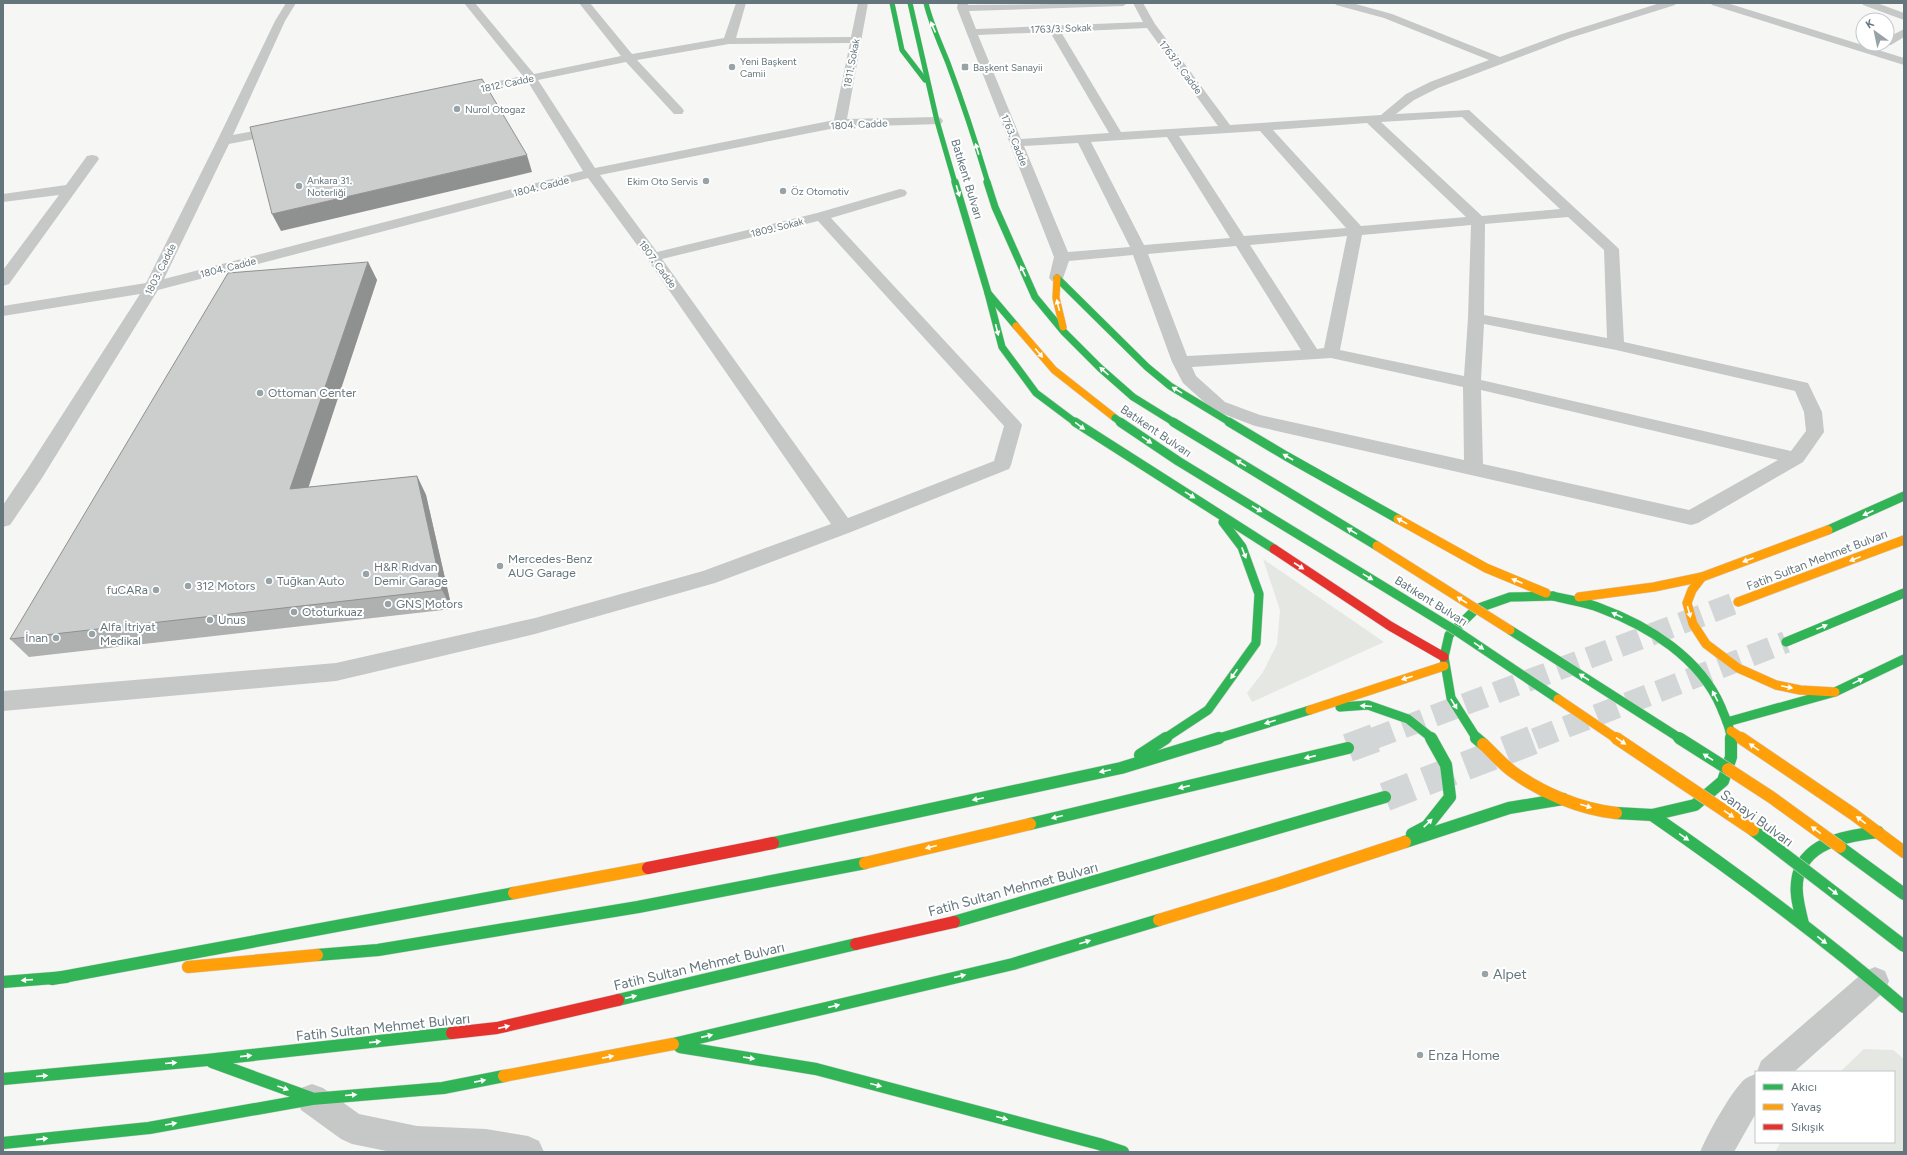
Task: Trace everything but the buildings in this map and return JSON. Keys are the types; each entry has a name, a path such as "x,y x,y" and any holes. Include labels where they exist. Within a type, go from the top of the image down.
{"main road":[{"path":"892,3 902,50 929,86"},
{"name":"Batıkent Bulvarı","path":"910,3 937,121 988,292 1054,370 1115,418 1178,461 1458,632 1589,720"},
{"name":"Batıkent Bulvarı","path":"926,3 930,20 948,63 974,137 995,207 1035,297 1064,332 1100,368 1133,397 1382,549 1617,698"},
{"path":"948,63 953,51"},
{"path":"1057,278 1056,298 1064,332"},
{"path":"1057,278 1147,367 1170,386 1286,456 1486,568 1553,596 1599,606 1644,627 1685,657 1715,693 1731,731 1731,757 1723,781 1695,805 1652,815 1608,812 1563,799 1513,772 1474,736 1450,698 1444,662 1449,635 1476,609 1510,597 1553,596"},
{"path":"988,292 1002,346 1036,393 1089,432 1214,510 1444,662"},
{"path":"1564,599 1647,588 1702,577 1836,527 1904,496"},
{"path":"1121,768 1208,710 1256,643 1258,594 1242,547 1214,510"},
{"name":"Fatih Sultan Mehmet Bulvarı","path":"1738,602 1904,540"},
{"path":"1702,577 1692,590 1687,603 1693,624 1706,644 1738,668 1776,685 1800,690 1835,692"},
{"path":"1786,642 1904,593"},
{"path":"1727,722 1835,692 1904,659"},
{"path":"52,979 738,851 1121,768 1291,716 1444,662"},
{"name":"Sanayi Bulvarı","path":"1617,698 1771,798 1904,894"},
{"path":"1291,716 1332,707 1368,705 1408,719 1434,740 1446,765 1450,797 1427,826 1382,850"},
{"name":"Sanayi Bulvarı","path":"1589,720 1741,821 1904,946"},
{"path":"1731,731 1878,832 1904,852"},
{"path":"179,968 378,950 638,907 849,867 1348,748"},
{"name":"Fatih Sultan Mehmet Bulvarı","path":"3,1079 207,1060 497,1028 978,916 1385,796"},
{"path":"3,1143 149,1128 312,1099 443,1088 669,1045 1013,964 1277,884 1508,808 1534,802 1563,799"},
{"path":"1652,815 1749,882 1875,981 1904,1007"},
{"path":"1803,924 1797,903 1796,884 1802,865 1812,850 1832,839 1856,834 1878,832"},
{"path":"3,982 155,970"},
{"path":"669,1045 816,1069 1100,1144 1123,1152"},
{"path":"207,1060 312,1099"}],"street":[{"name":"1803. Cadde","path":"5,514 35,473 152,287 290,3"},
{"name":"1807. Cadde","path":"469,3 531,78 590,174 653,257 844,527"},
{"path":"584,3 629,58 678,111"},
{"path":"729,40 741,3"},
{"name":"1811. Sokak","path":"840,123 863,3"},
{"path":"963,5 1123,3"},
{"name":"1763/3. Cadde","path":"1138,3 1150,25 1227,129"},
{"path":"1340,3 1388,16 1501,61"},
{"path":"1377,119 1410,97 1434,85 1566,36 1671,3"},
{"path":"1716,3 1855,46"},
{"path":"1867,3 1904,17"},
{"name":"1763. Cadde","path":"963,5 972,32 1062,257"},
{"name":"1763/3. Sokak","path":"972,32 1150,25"},
{"path":"1054,29 1117,136"},
{"path":"1895,38 1904,32"},
{"name":"1812. Cadde","path":"447,95 629,58 729,40 856,40"},
{"path":"1874,52 1904,62"},
{"path":"1016,143 1465,113 1611,249 1616,345"},
{"path":"1377,119 1478,220 1476,318 1472,383 1474,468"},
{"name":"1804. Cadde","path":"3,311 152,287 590,174 840,123 937,121"},
{"path":"1263,126 1356,230"},
{"path":"224,141 293,127"},
{"path":"1170,132 1312,354"},
{"path":"1082,138 1139,250 1181,362 1189,379 1219,406 1255,420 1691,518 1796,458 1816,432 1813,412 1802,387 1616,345 1476,318"},
{"path":"3,281 92,159"},
{"path":"3,198 70,189"},
{"name":"1809. Sokak","path":"653,257 820,216 900,193"},
{"path":"1057,278 1062,257 1572,212"},
{"path":"3,701 336,672 535,626 708,577 844,527 1002,465 1013,425 820,216"},
{"path":"1331,353 1356,230"},
{"path":"3,254 23,252"},
{"path":"1181,362 1331,353 1472,383 1796,458"},
{"path":"1773,1071 1875,981"},
{"path":"1716,1152 1746,1101 1755,1090"},
{"path":"312,1099 352,1128 417,1142 486,1145 528,1152"}],"shaded area":[{"path":"1263,559 1384,642 1252,702 1247,693 1263,672 1277,644 1280,610"},
{"path":"1864,1049 1893,1050 1904,1059 1904,1152 1775,1152 1780,1143 1895,1143 1895,1071 1841,1071"}],"tunnel":[{"path":"1372,739 1738,602"},
{"path":"1535,739 1786,642"},
{"path":"1348,748 1375,738"},
{"path":"1385,797 1538,738"}],"traffic: fast":[{"path":"892,3 902,50 925,80"},
{"path":"910,3 937,121 988,293 1016,326"},
{"path":"926,3 930,20 948,63 974,137 995,207 1035,297 1064,332 1100,368 1133,397"},
{"path":"1057,278 1147,367 1170,386 1286,456 1398,519"},
{"path":"988,293 1002,347 1036,393 1089,432 1274,549"},
{"path":"1133,397 1377,546"},
{"path":"1115,418 1178,461 1458,632 1558,699"},
{"path":"1828,530 1904,496"},
{"path":"1140,755 1208,710 1256,643 1259,594 1242,547 1223,522"},
{"path":"1786,642 1904,593"},
{"path":"1553,596 1599,607 1644,627 1685,657 1715,693 1731,731 1731,757 1723,781 1695,805 1652,815 1616,813"},
{"path":"1483,744 1474,736 1451,698 1444,657 1449,635 1476,609 1510,597 1553,596"},
{"path":"1510,630 1728,769"},
{"path":"1727,722 1835,692 1904,659"},
{"path":"1340,707 1368,705 1408,719 1434,740 1446,765 1450,797 1427,826 1412,834"},
{"path":"773,843 1121,768 1310,710"},
{"path":"1030,824 1348,748"},
{"path":"954,922 1385,797"},
{"path":"1405,842 1509,808 1563,799"},
{"path":"1652,815 1781,907 1844,956 1904,1007"},
{"path":"1753,830 1904,946"},
{"path":"1803,924 1797,901 1797,882 1801,866 1809,854 1821,845 1837,839 1878,832"},
{"path":"1840,847 1904,894"},
{"path":"317,955 378,950 638,907 865,863"},
{"path":"52,979 514,893"},
{"path":"673,1044 1013,964 1159,920"},
{"path":"618,1000 856,944"},
{"path":"3,982 66,977"},
{"path":"3,1079 207,1060 452,1033"},
{"path":"680,1047 816,1069 1099,1144 1123,1152"},
{"path":"212,1062 311,1098"},
{"path":"3,1143 149,1128 312,1099 443,1088 504,1076"}],"traffic: slow":[{"path":"1057,278 1056,298 1063,327"},
{"path":"1016,326 1054,370 1115,418"},
{"path":"1398,519 1486,568 1546,593"},
{"path":"1579,597 1654,587 1702,577 1828,530"},
{"path":"1738,602 1904,540"},
{"path":"1377,546 1510,630"},
{"path":"1702,577 1692,590 1687,603 1693,624 1706,644 1738,668 1776,685 1800,690 1835,692"},
{"path":"1310,710 1444,666"},
{"path":"1558,699 1753,830"},
{"path":"1731,731 1853,814 1904,852"},
{"path":"1483,744 1509,769 1535,785 1578,804 1605,812 1616,813"},
{"path":"1728,769 1771,797 1840,847"},
{"path":"865,863 1030,824"},
{"path":"1159,920 1277,884 1405,842"},
{"path":"514,893 648,868"},
{"path":"188,967 317,955"},
{"path":"504,1076 673,1044"}],"traffic: jam":[{"path":"1274,549 1390,626 1444,657"},
{"path":"648,868 773,843"},
{"path":"856,944 954,922"},
{"path":"452,1033 497,1028 618,1000"}],"place":[{"name":"Yeni Başkent Camii","path":"732,67"},
{"name":"Başkent Sanayii","path":"965,67"},
{"name":"Nurol Otogaz","path":"457,109"},
{"name":"Ekim Oto Servis","path":"706,181"},
{"name":"Ankara 31. Noterliği","path":"299,186"},
{"name":"Öz Otomotiv","path":"783,191"},
{"name":"Ottoman Center","path":"260,393"},
{"name":"Mercedes-Benz AUG Garage","path":"500,566"},
{"name":"H&R Rıdvan Demir Garage","path":"366,574"},
{"name":"Tuğkan Auto","path":"269,581"},
{"name":"312 Motors","path":"188,586"},
{"name":"fuCARa","path":"156,590"},
{"name":"GNS Motors","path":"388,604"},
{"name":"Ototurkuaz","path":"294,612"},
{"name":"Unus","path":"210,620"},
{"name":"Alfa İtriyat Medikal","path":"92,634"},
{"name":"İnan","path":"56,638"},
{"name":"Alpet","path":"1485,974"},
{"name":"Enza Home","path":"1420,1055"}]}
